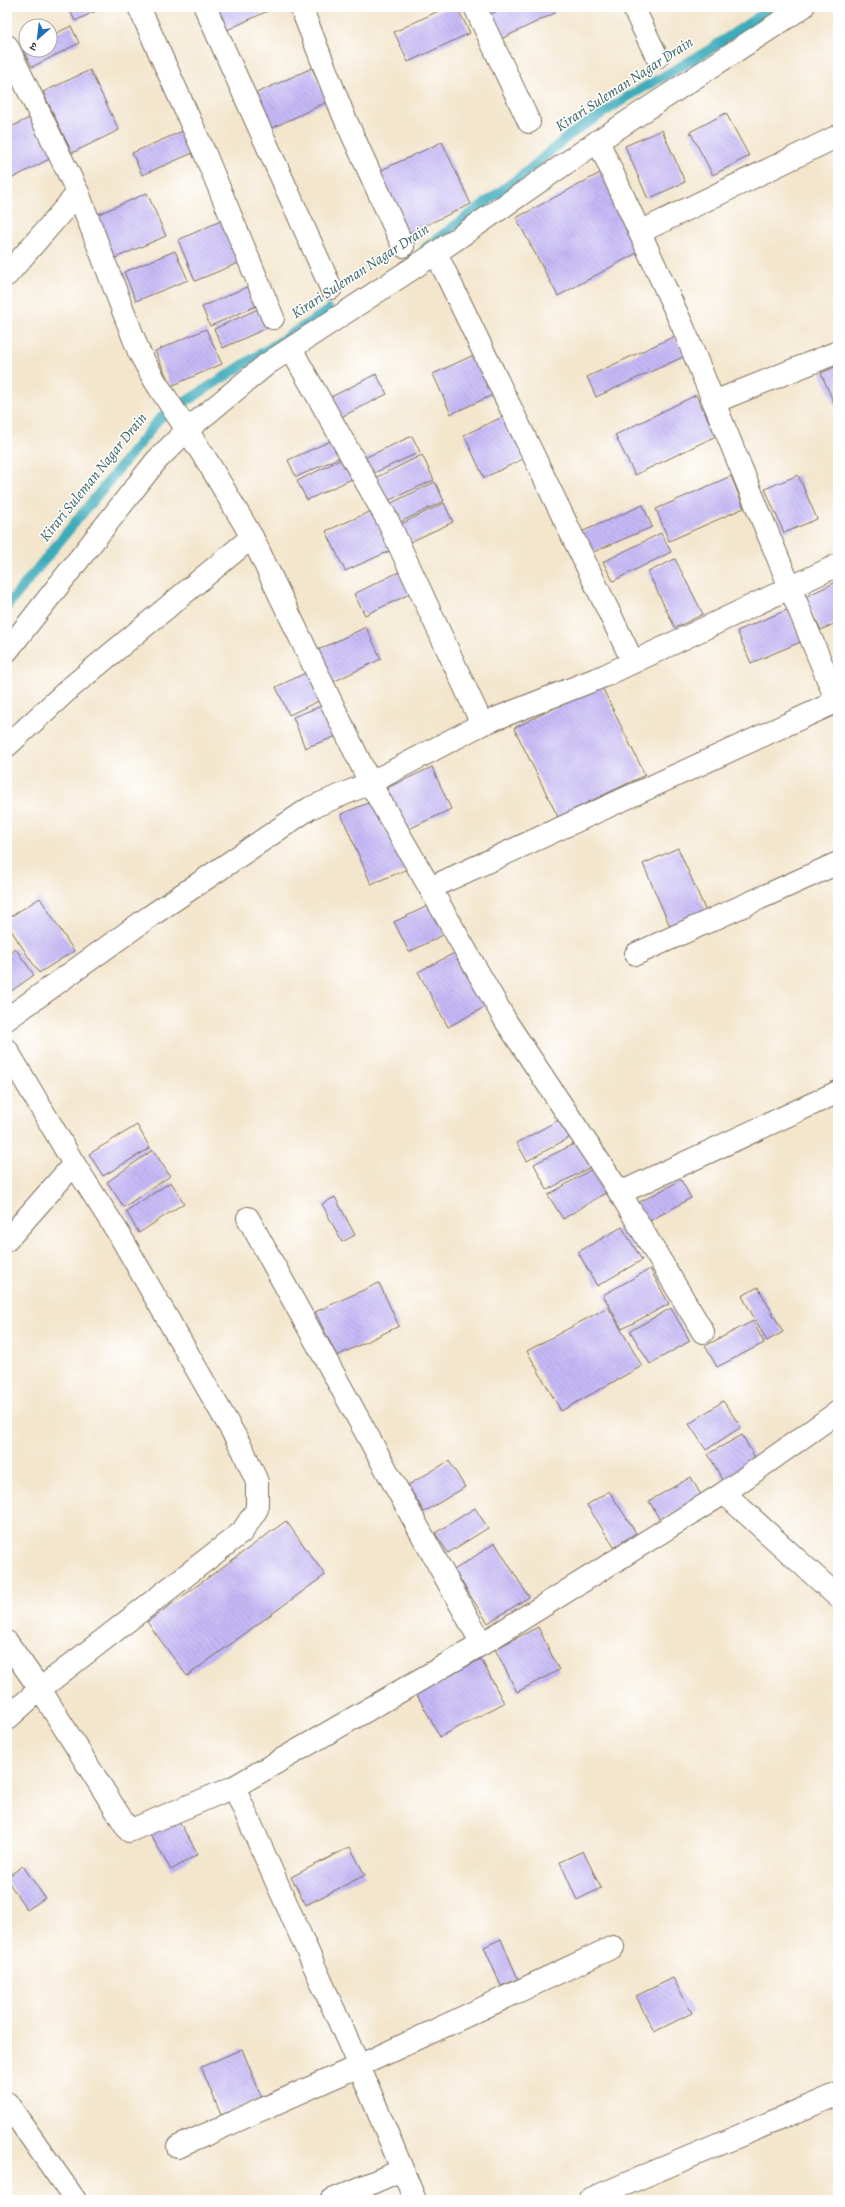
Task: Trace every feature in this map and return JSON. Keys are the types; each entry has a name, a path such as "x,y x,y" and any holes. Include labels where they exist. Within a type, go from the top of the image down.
{"street":[{"path":"139,7 205,154 273,318"},
{"path":"205,7 331,288"},
{"path":"301,7 343,114 403,246"},
{"path":"476,7 528,122"},
{"path":"633,7 657,58"},
{"path":"7,651 123,500 185,426 267,364 436,252 598,141 802,7"},
{"path":"7,46 78,193 140,352 164,395 209,464 252,537 370,783 506,1023 620,1193 703,1332"},
{"path":"640,232 838,136"},
{"path":"430,888 838,702 683,327 598,141"},
{"path":"7,275 78,193"},
{"path":"436,252 633,662"},
{"path":"291,349 386,519 482,724"},
{"path":"714,402 838,352"},
{"path":"7,746 70,688 252,537"},
{"path":"7,1019 149,917 310,808 370,783 482,724 604,676 838,565"},
{"path":"636,954 838,863"},
{"path":"7,1050 74,1164 119,1234 243,1450 257,1482 257,1509 242,1532 40,1689 7,1719"},
{"path":"620,1193 838,1092"},
{"path":"7,1240 74,1164"},
{"path":"248,1218 482,1644"},
{"path":"7,1642 40,1689 129,1831 234,1787 482,1644 724,1493 838,1412"},
{"path":"724,1493 838,1596"},
{"path":"234,1787 359,2066 415,2200"},
{"path":"178,2147 359,2066 612,1947"},
{"path":"588,2200 838,2094"},
{"path":"7,2103 75,2200"},
{"path":"332,2200 402,2170"}],"building":[{"path":"68,7 104,7 75,21"},
{"path":"209,7 276,7 221,33"},
{"path":"447,7 457,7 470,33 408,62 394,32"},
{"path":"505,7 553,7 555,13 501,39 489,15"},
{"path":"71,26 79,43 58,54 58,32"},
{"path":"27,58 50,58 32,67"},
{"path":"312,68 327,102 268,130 252,95"},
{"path":"90,70 119,130 72,153 43,92"},
{"path":"726,113 749,156 713,175 690,132"},
{"path":"33,116 55,156 7,181 7,129"},
{"path":"185,130 195,152 142,175 132,153"},
{"path":"662,130 685,182 648,199 625,146"},
{"path":"442,142 471,204 405,235 375,173"},
{"path":"602,172 644,249 558,296 516,218"},
{"path":"147,193 166,236 113,259 94,216"},
{"path":"223,220 241,262 195,281 178,240"},
{"path":"175,251 188,280 136,301 124,272"},
{"path":"251,285 259,305 210,326 202,307"},
{"path":"260,308 269,327 223,348 214,329"},
{"path":"206,329 222,364 171,386 155,351"},
{"path":"675,336 685,356 596,397 587,377"},
{"path":"478,353 497,393 451,414 433,374"},
{"path":"838,366 838,413 821,373"},
{"path":"376,374 387,394 341,417 331,397"},
{"path":"696,395 716,436 635,475 615,435"},
{"path":"511,413 531,455 484,478 464,435"},
{"path":"412,436 420,452 367,476 360,460"},
{"path":"335,439 343,456 296,477 288,460"},
{"path":"422,455 434,480 385,502 373,479"},
{"path":"344,458 354,478 307,500 297,481"},
{"path":"798,475 817,519 784,533 765,489"},
{"path":"731,476 744,508 669,541 656,509"},
{"path":"435,482 444,501 396,524 387,505"},
{"path":"444,503 453,522 406,544 397,526"},
{"path":"643,505 652,527 591,553 581,532"},
{"path":"374,510 392,550 345,571 326,531"},
{"path":"661,533 671,552 613,581 603,562"},
{"path":"675,559 703,614 675,628 648,572"},
{"path":"403,570 414,592 365,615 354,594"},
{"path":"838,581 838,622 821,630 805,597"},
{"path":"789,609 803,641 751,663 737,631"},
{"path":"366,627 381,659 333,682 318,650"},
{"path":"312,670 325,698 289,715 276,687"},
{"path":"601,685 645,775 558,817 514,728"},
{"path":"330,703 342,734 305,748 293,717"},
{"path":"432,767 451,809 407,830 387,788"},
{"path":"378,799 408,869 371,884 341,814"},
{"path":"678,848 708,916 672,931 643,864"},
{"path":"40,898 74,951 39,973 7,924 7,919"},
{"path":"436,902 451,931 409,952 394,922"},
{"path":"15,948 34,975 7,994 7,954"},
{"path":"460,950 490,1004 448,1027 418,972"},
{"path":"564,1117 574,1135 527,1161 517,1143"},
{"path":"137,1125 150,1148 103,1176 89,1154"},
{"path":"578,1142 591,1167 547,1190 534,1164"},
{"path":"153,1150 170,1176 124,1207 107,1182"},
{"path":"592,1169 607,1192 563,1219 548,1195"},
{"path":"681,1180 691,1198 646,1223 636,1204"},
{"path":"171,1182 184,1203 139,1233 126,1211"},
{"path":"335,1197 355,1235 342,1242 322,1204"},
{"path":"622,1227 642,1260 597,1286 578,1252"},
{"path":"650,1269 669,1304 622,1329 603,1295"},
{"path":"379,1283 399,1326 337,1356 315,1312"},
{"path":"758,1287 783,1332 767,1341 742,1296"},
{"path":"608,1307 642,1366 561,1411 527,1351"},
{"path":"671,1308 690,1341 650,1364 630,1331"},
{"path":"753,1321 764,1343 717,1367 705,1346"},
{"path":"723,1401 741,1427 706,1450 689,1424"},
{"path":"742,1435 757,1461 723,1480 708,1454"},
{"path":"449,1461 465,1487 424,1512 408,1485"},
{"path":"691,1477 702,1497 660,1520 649,1501"},
{"path":"609,1491 636,1533 614,1547 587,1505"},
{"path":"475,1508 488,1528 448,1553 435,1533"},
{"path":"286,1521 325,1575 187,1676 147,1622"},
{"path":"495,1543 529,1597 488,1623 454,1570"},
{"path":"538,1627 559,1670 517,1692 495,1649"},
{"path":"481,1659 504,1703 440,1737 416,1693"},
{"path":"177,1818 198,1854 171,1870 150,1834"},
{"path":"350,1847 365,1875 306,1905 291,1877"},
{"path":"583,1851 601,1888 577,1900 560,1862"},
{"path":"23,1866 45,1898 27,1910 7,1880 7,1877"},
{"path":"501,1939 518,1979 501,1986 484,1947"},
{"path":"673,1978 692,2013 654,2032 636,1996"},
{"path":"242,2049 262,2098 221,2115 201,2067"}],"waterway":[{"name":"Kirari Suleman Nagar Drain","path":"425,248 525,173 568,136 624,99 709,50 773,7"},
{"name":"Kirari Suleman Nagar Drain","path":"7,606 160,418 329,310"}]}
